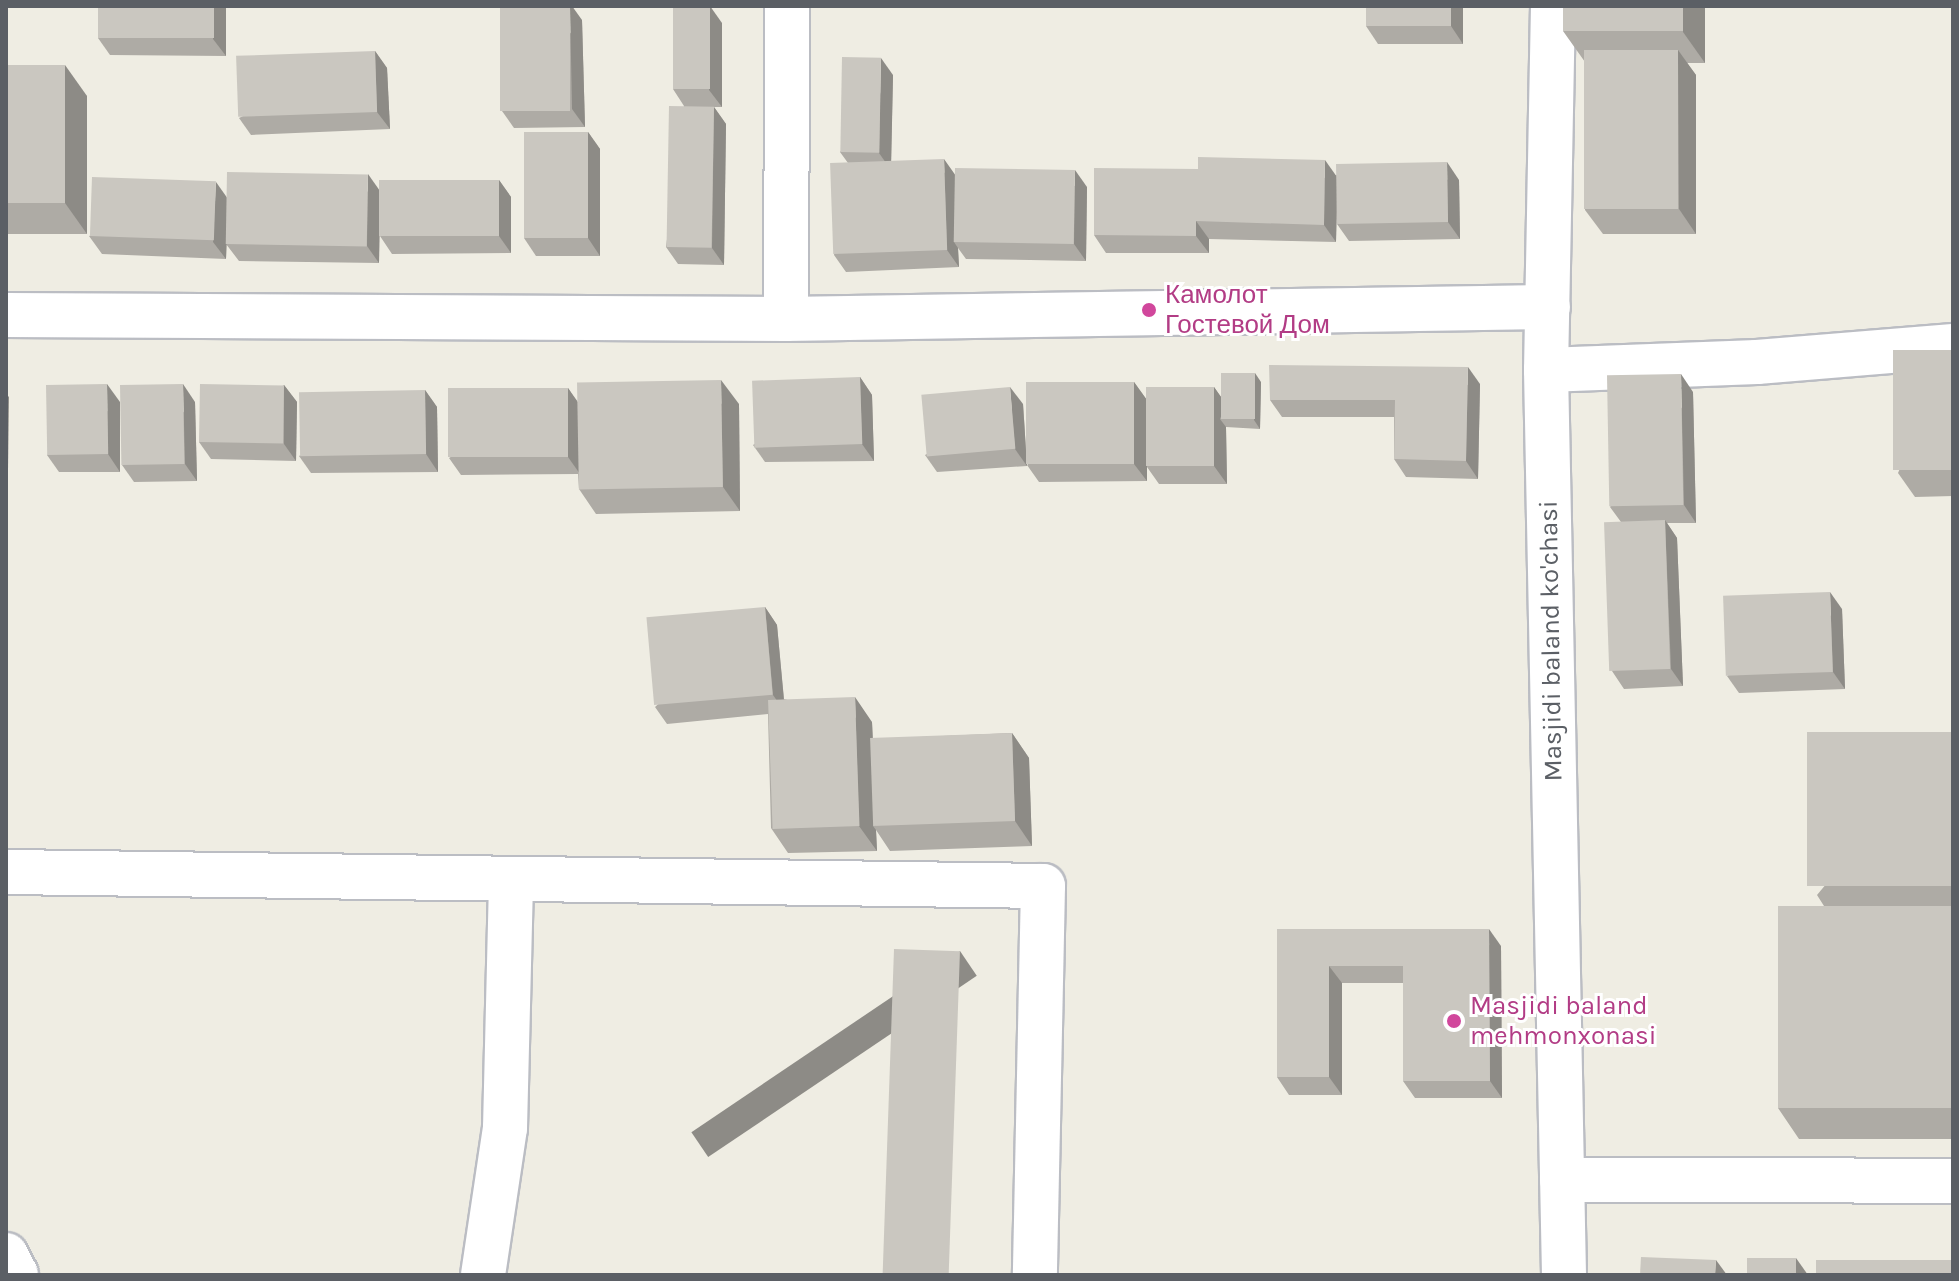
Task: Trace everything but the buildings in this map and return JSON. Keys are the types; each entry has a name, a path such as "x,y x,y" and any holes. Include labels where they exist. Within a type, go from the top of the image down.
{"street":[{"path":"786,319 787,6"},
{"name":"Masjidi baland ko'chasi","path":"1553,6 1546,370 1564,1275"},
{"path":"6,315 786,319 1548,307"},
{"path":"1546,370 1757,362 1953,346"},
{"path":"6,872 1043,886 1035,1275"},
{"path":"483,1275 505,1128 511,880"},
{"path":"1562,1180 1953,1181"},
{"path":"6,1255 16,1275"}],"place":[{"name":"Камолот Гостевой Дом","path":"1149,310"},
{"name":"Masjidi baland mehmonxonasi","path":"1454,1021"}]}
